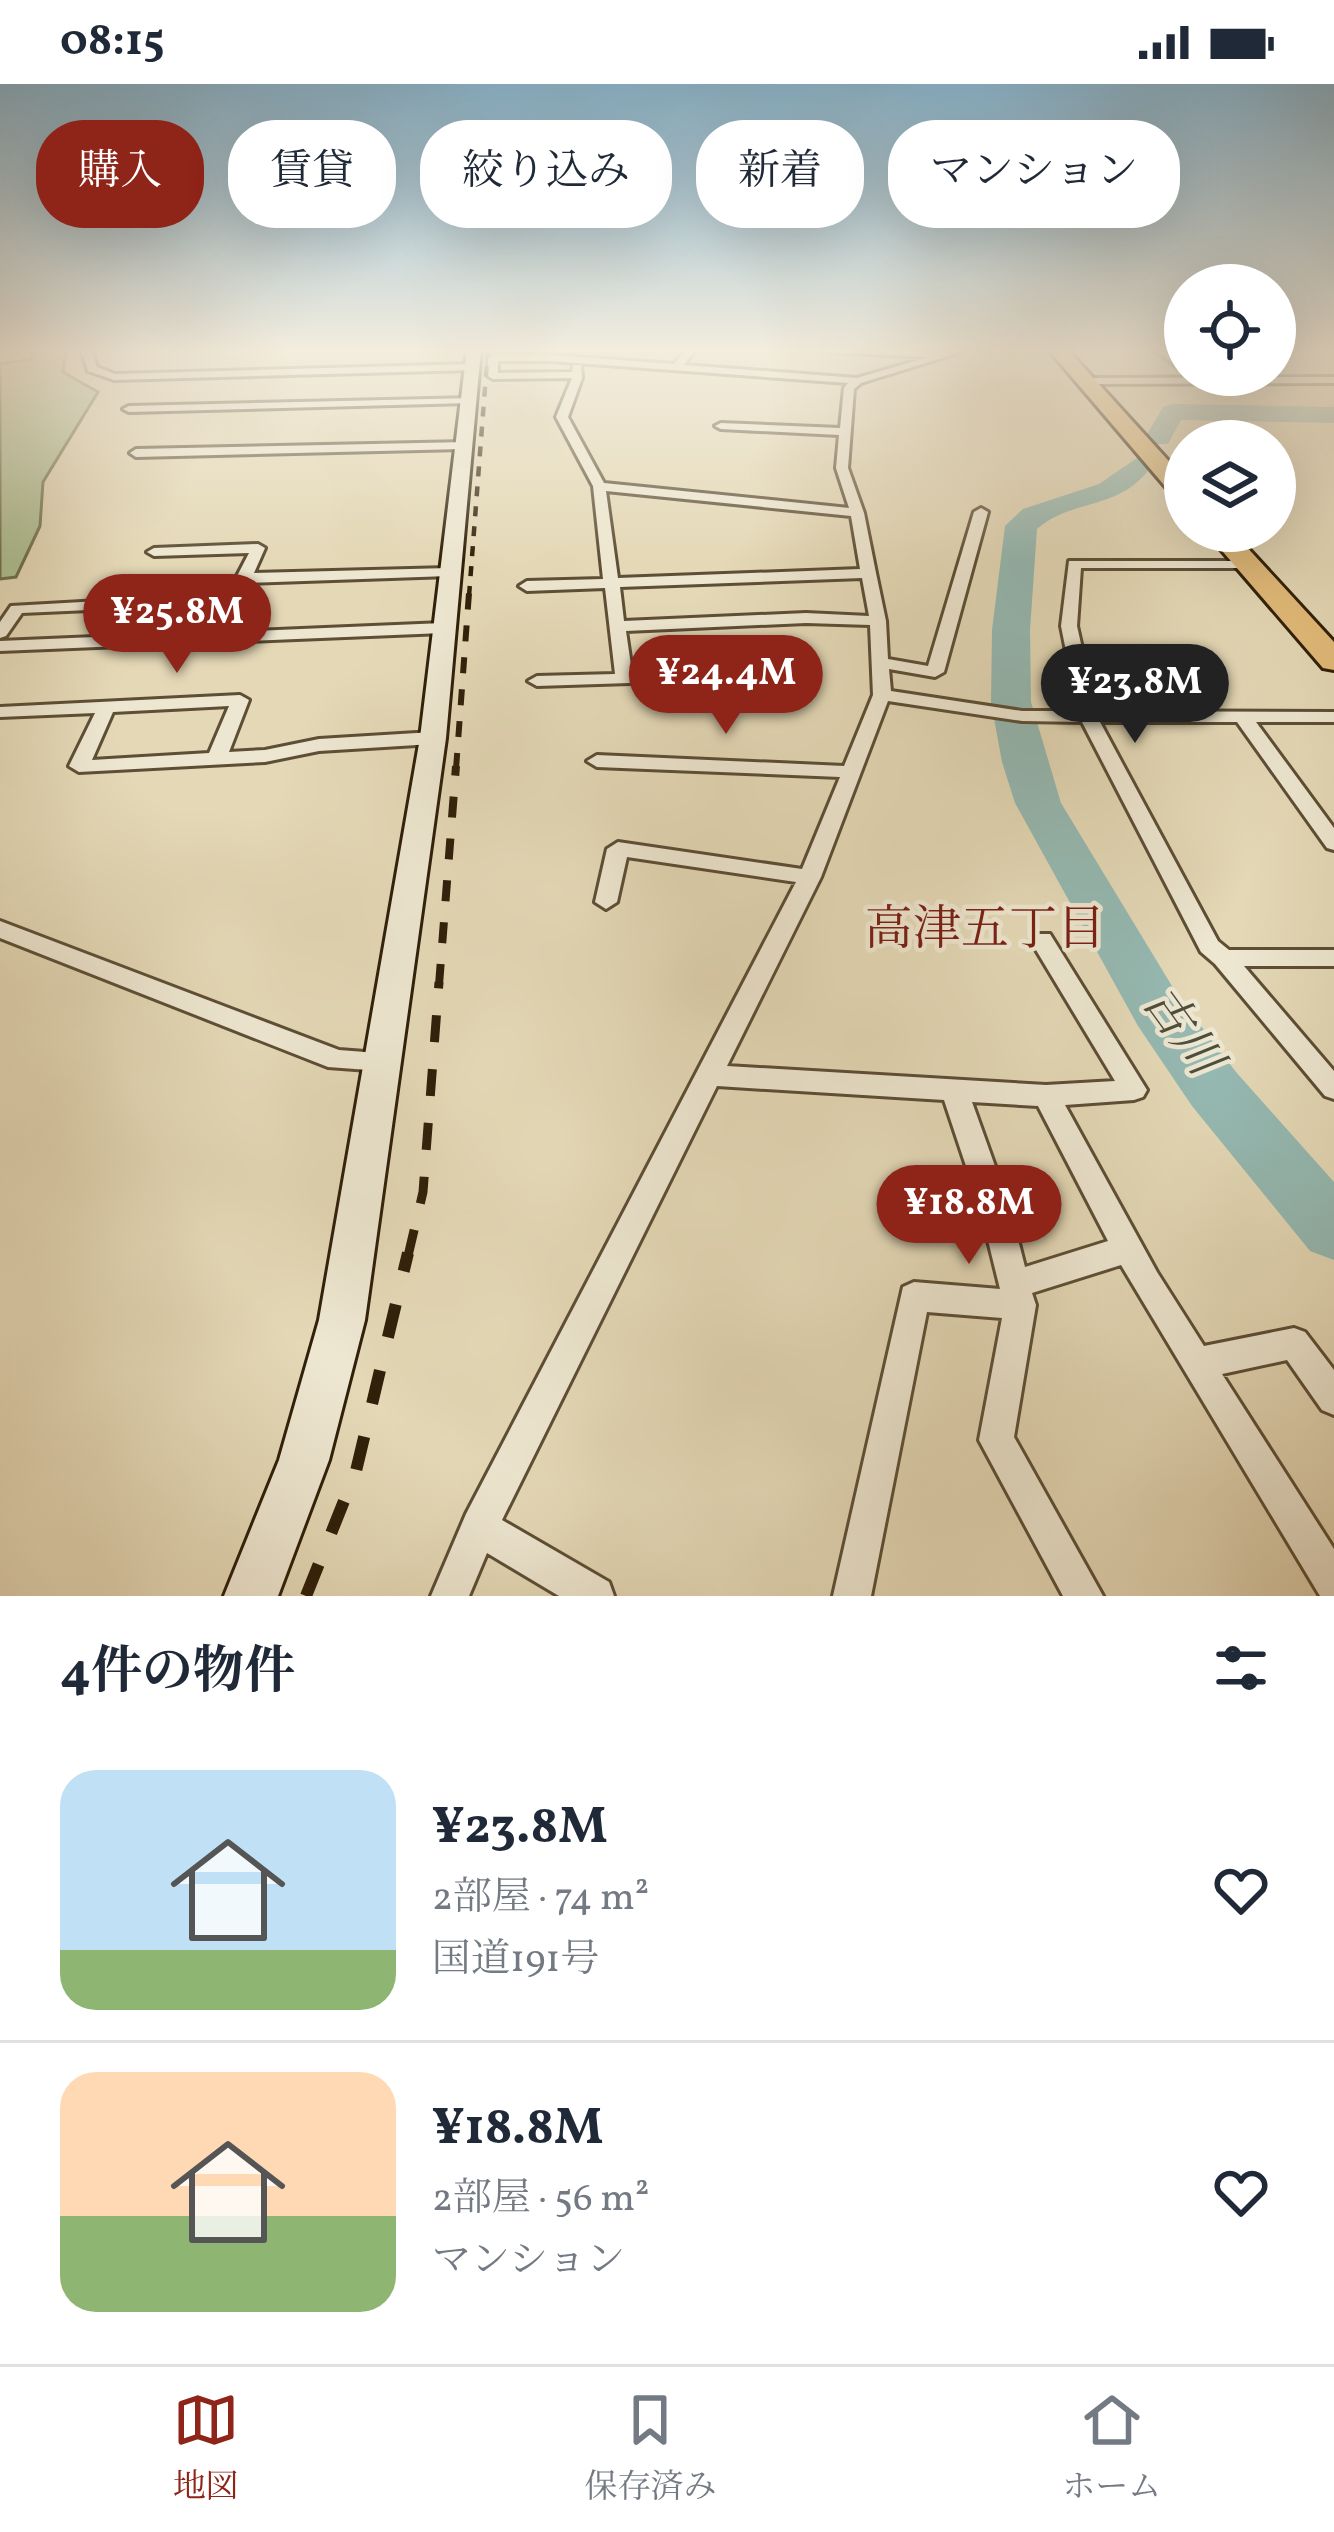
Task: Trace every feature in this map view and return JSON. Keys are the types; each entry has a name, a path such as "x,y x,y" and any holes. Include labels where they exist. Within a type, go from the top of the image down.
{"highway":[{"path":"1118,420 1164,471"},
{"path":"1237,552 1334,661"}],"street":[{"path":"251,1596 304,1460 342,1320 433,738 466,420"},
{"path":"537,681 624,679 599,486 563,420"},
{"path":"450,1596 479,1527 810,877 882,695 878,621 857,513 842,468 845,420"},
{"path":"721,426 844,432"},
{"path":"136,453 462,445"},
{"path":"599,486 857,513"},
{"path":"883,663 935,672 981,512"},
{"path":"154,552 258,548 244,578 449,572"},
{"path":"1248,565 1074,564 1069,626 1089,718 1209,946 1334,1089"},
{"path":"527,586 868,573"},
{"path":"0,633 16,609 189,602 172,639"},
{"path":"620,626 806,618 878,621"},
{"path":"0,646 443,628"},
{"path":"882,695 998,714 1334,717"},
{"path":"0,712 240,700 217,758"},
{"path":"107,706 79,766 433,738"},
{"path":"1243,717 1334,843"},
{"path":"597,761 853,772"},
{"path":"606,902 618,848 810,877"},
{"path":"0,929 337,1060 382,1061"},
{"path":"712,1075 1046,1096 1134,1090 1042,940"},
{"path":"1223,958 1334,958"},
{"path":"955,1092 995,1208 1017,1295 996,1440 1084,1596"},
{"path":"1046,1096 1127,1249 1334,1583"},
{"path":"852,1596 914,1297 1017,1295 1127,1249"},
{"path":"1199,1363 1294,1342 1334,1398"},
{"path":"479,1527 595,1596"}],"green space":[{"path":"0,420 81,420 43,482 40,526 16,577 0,579"}],"waterway":[{"name":"古川","path":"1158,438 1168,420"},
{"name":"古川","path":"1137,467 1110,490 1048,509 1021,526 1011,630 1011,702 1024,762 1038,803 1158,1011 1214,1089 1334,1230"}],"railway":[{"path":"469,596 483,420"},
{"path":"456,769 469,593"},
{"path":"439,985 456,766"},
{"path":"408,1256 423,1192 439,982"},
{"path":"306,1596 356,1471 408,1253"}],"district":[{"name":"高津五丁目","path":"985,931"}]}
